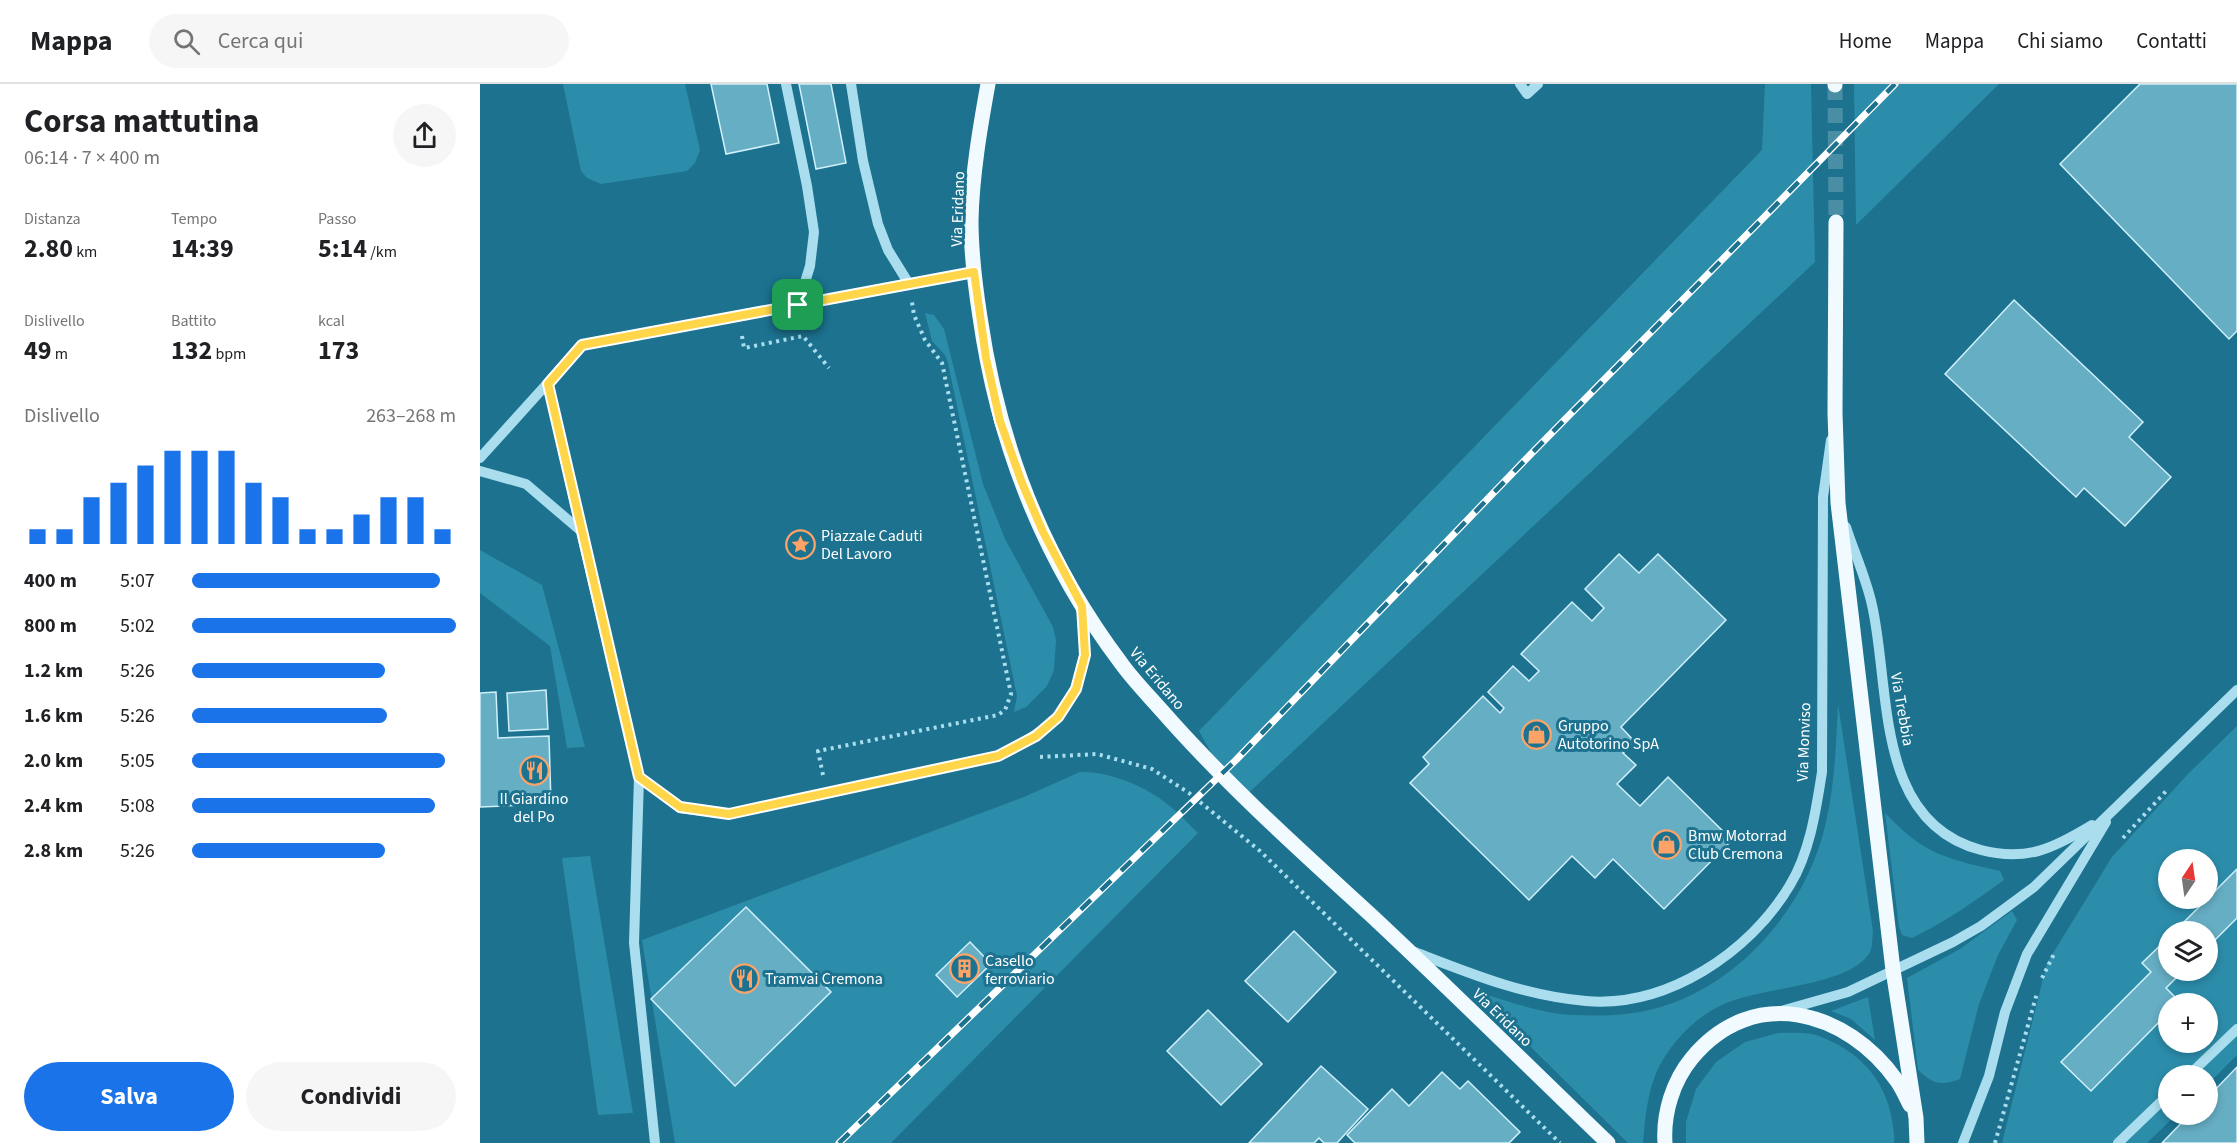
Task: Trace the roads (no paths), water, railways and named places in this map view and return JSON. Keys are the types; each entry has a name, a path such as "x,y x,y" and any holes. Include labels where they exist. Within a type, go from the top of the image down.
{"main road":[{"name":"Via Eridano","path":"988,84 979,134 971,217 974,272 986,358 1000,421 1022,483 1043,532 1082,606 1122,665 1205,760 1406,948 1608,1143"},
{"name":"Via Monviso","path":"1836,222 1835,413 1838,503 1893,970 1916,1119 1917,1143"},
{"path":"1665,1143 1664,1134 1670,1097 1684,1067 1704,1044 1732,1025 1774,1012 1818,1019 1861,1042 1881,1060 1899,1082 1916,1119"}],"street":[{"path":"786,84 814,232 810,266 798,305"},
{"path":"851,84 863,161 878,224 888,250 909,284"},
{"path":"1520,84 1527,94 1538,84"},
{"path":"480,458 582,345 974,272"},
{"path":"548,384 639,777 634,943 655,1143"},
{"name":"Via Monviso","path":"1406,948 1498,984 1540,995 1588,1001 1622,1000 1662,990 1695,975 1725,956 1775,907 1791,884 1804,853 1815,816 1822,772 1823,497 1835,413"},
{"path":"480,471 526,484 581,531"},
{"name":"Via Trebbia","path":"1838,503 1872,604 1890,740 1911,798 1935,827 1964,845 1995,854 2034,853 2061,844 2112,812"},
{"path":"639,777 680,807 729,814 998,756 1036,736 1058,717 1076,689 1085,655 1082,606"},
{"name":"Via Trebbia","path":"1774,1012 1848,992 1953,942 1981,926 2034,887 2237,690"},
{"path":"1964,1143 1989,1076 2005,1012 2027,954 2112,812"},
{"path":"2199,1065 2237,1029"},
{"path":"2118,1143 2158,1105"}],"tunnel":[{"path":"1835,85 1836,222"}],"railway":[{"path":"839,1143 1236,760 1530,455 1895,84"}],"place":[{"name":"Piazzale Caduti Del Lavoro","path":"800,544"},
{"name":"Gruppo Autotorino SpA","path":"1537,734"},
{"name":"Il Giardino del Po","path":"534,770"},
{"name":"Bmw Motorrad Club Cremona","path":"1667,844"},
{"name":"Casello ferroviario","path":"964,969"},
{"name":"Tramvai Cremona","path":"744,978"}]}
